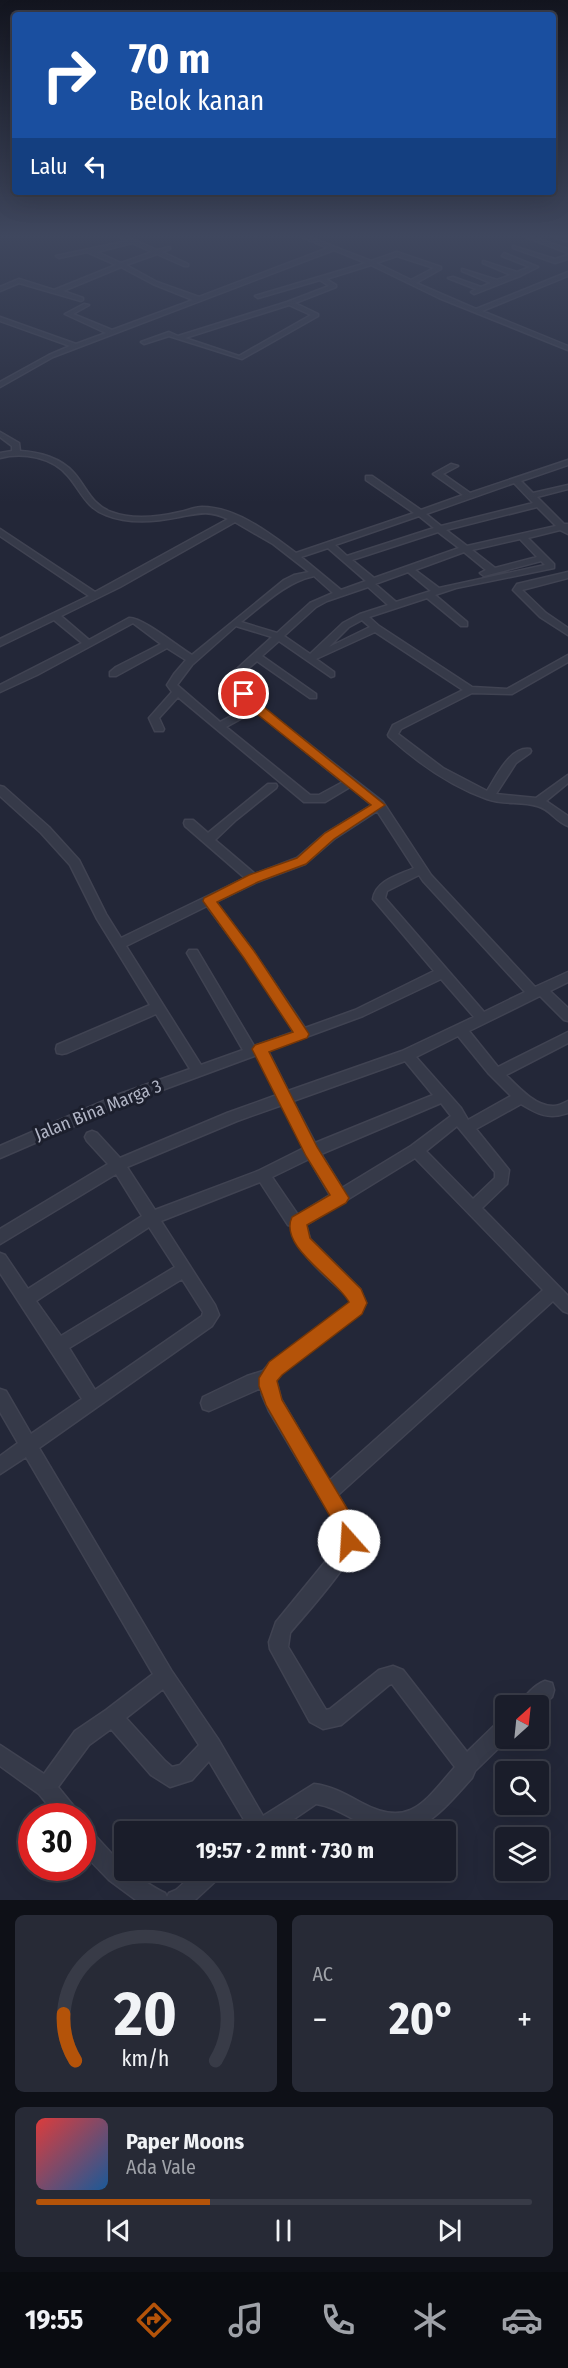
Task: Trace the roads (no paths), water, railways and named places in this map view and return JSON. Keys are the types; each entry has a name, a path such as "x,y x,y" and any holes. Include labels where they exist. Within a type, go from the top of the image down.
{"street":[{"path":"16,325 75,346"},
{"path":"93,325 111,332"},
{"path":"0,385 30,366 132,325"},
{"path":"178,338 220,325"},
{"path":"160,330 240,358 299,325"},
{"path":"510,325 568,348"},
{"path":"144,342 169,334"},
{"path":"0,434 14,442 16,451"},
{"path":"0,456 16,451 62,465 94,506 119,517 150,519 205,510 234,519 296,556 339,593"},
{"path":"296,556 568,462"},
{"path":"454,466 437,474 468,495"},
{"path":"369,478 492,570"},
{"path":"516,481 566,529"},
{"path":"532,496 568,487"},
{"path":"559,490 568,495"},
{"path":"346,559 439,529 539,504"},
{"path":"0,643 95,596 234,519"},
{"path":"566,529 466,549 318,602 232,678 256,707 379,805 421,869 537,991 568,1016"},
{"path":"0,532 95,596"},
{"path":"522,536 551,566 565,576"},
{"path":"328,544 394,605"},
{"path":"454,586 492,570 544,558"},
{"path":"311,658 346,625 363,616 454,586 551,566"},
{"path":"409,569 464,624"},
{"path":"317,573 287,582 193,660 172,683 177,692 308,799 321,799 351,782"},
{"path":"565,576 520,586 517,590 543,615 568,632"},
{"path":"55,616 87,643"},
{"path":"363,616 376,628 470,690"},
{"path":"0,688 34,673 132,620 140,623 166,644 193,660"},
{"path":"236,623 278,636 331,674"},
{"path":"311,658 376,628"},
{"path":"113,674 128,663 154,654 166,644"},
{"path":"256,656 313,696"},
{"path":"568,658 509,692 470,690 397,727 393,735 439,773 489,796 508,801 538,802 554,810 568,822"},
{"path":"159,729 154,718 177,692"},
{"path":"219,727 256,707"},
{"path":"489,796 512,761 526,751"},
{"path":"538,802 568,778"},
{"path":"209,839 223,823 272,786"},
{"path":"0,790 28,813 69,855 157,1008 198,1071"},
{"path":"119,944 253,879 301,861 330,836 379,805"},
{"path":"189,823 253,879"},
{"path":"421,869 383,888 379,899 483,1018"},
{"path":"209,901 249,954 302,1034"},
{"path":"193,953 286,1099 312,1151 340,1198"},
{"name":"Jalan Bina Marga 3","path":"0,1152 78,1116 387,1001 442,973"},
{"path":"0,1237 118,1165 206,1127 407,1055 568,976"},
{"path":"62,1048 157,1008"},
{"path":"461,1030 521,1098 553,1113 558,1113 568,1107"},
{"path":"498,1074 568,1037"},
{"path":"407,1055 502,1170 502,1180 472,1209"},
{"path":"26,1299 151,1218 264,1175 312,1151 442,1097"},
{"path":"298,1222 462,1123 521,1098"},
{"path":"0,1466 207,1321 211,1315 118,1165 92,1137"},
{"path":"416,1150 568,1306"},
{"path":"264,1175 293,1220 298,1222"},
{"path":"209,1403 253,1382 268,1378 276,1368 356,1308 358,1303 355,1294 305,1244 301,1238 298,1222"},
{"path":"0,1260 93,1401"},
{"path":"57,1344 61,1344 183,1270"},
{"path":"328,1493 553,1291"},
{"path":"268,1378 268,1386 275,1405 347,1527 349,1541 345,1551 282,1628 278,1642 279,1649 317,1715 323,1719 334,1718 385,1676 393,1674 397,1676 466,1766"},
{"path":"0,1397 165,1676 211,1746 253,1821"},
{"path":"46,1787 82,1738 113,1718 165,1676"},
{"path":"540,1695 545,1690"},
{"path":"113,1718 158,1768 170,1777 185,1773 211,1746"},
{"path":"412,1821 429,1810 465,1771 466,1766 495,1738"},
{"path":"0,1754 46,1787 59,1803"},
{"path":"272,1821 314,1794 334,1797 375,1821"},
{"path":"96,1852 126,1880 148,1897 158,1900"},
{"path":"176,1900 182,1898 201,1881"}]}
